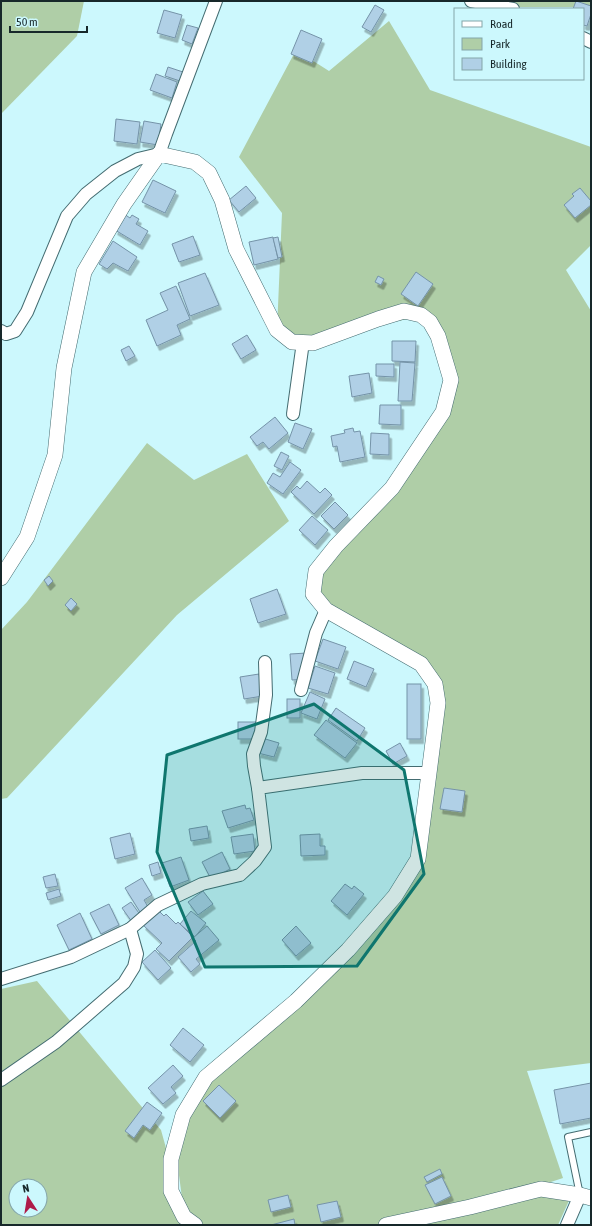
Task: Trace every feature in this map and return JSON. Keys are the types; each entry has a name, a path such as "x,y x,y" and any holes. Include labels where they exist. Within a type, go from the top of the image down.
{"street":[{"path":"1,578 27,537 55,455 64,368 84,272 124,204 159,154 216,1"},
{"path":"471,1 508,8"},
{"path":"1,331 6,334 16,331 27,312 67,216 86,194 115,171 138,159 159,154 195,162 208,173 222,200 236,249 277,330 292,342 313,343 404,311 421,316 430,322 438,336 451,380 443,412 392,488 336,546 316,571 313,594 326,610 422,664 435,684 438,703 418,859 395,896 348,950 296,1001 206,1077 183,1115 171,1159 171,1191 184,1217 195,1225"},
{"path":"293,414 303,342"},
{"path":"301,690 316,633 326,610"},
{"path":"1,979 72,957 130,929 158,905 202,884 240,875 255,861 265,847 253,754 261,732 266,695 265,662"},
{"path":"258,788 362,773 429,773"},
{"path":"1,1080 56,1042 124,983 134,967 137,954 130,929"},
{"path":"386,1225 470,1207 541,1189 585,1196 567,1225"}],"lane":[{"path":"585,1196 568,1137 591,1132"}],"highlighted area":[{"path":"314,704 404,770 424,874 357,966 205,967 157,852 167,755"}],"green space":[{"path":"1,1 84,1 77,36 1,114"},
{"path":"504,1 591,1 591,7 503,7"},
{"path":"389,21 430,90 591,147 591,245 566,270 591,311 591,1063 527,1071 563,1178 505,1197 572,1194 558,1225 1,1225 1,989 37,981 161,1130 184,1213 175,1145 206,1077 359,938 418,859 438,703 421,664 326,610 315,581 432,429 451,380 421,316 303,342 277,330 282,213 239,157 296,50 329,71"},
{"path":"147,443 194,480 247,454 289,521 177,615 7,798 1,799 1,630 27,602"}],"building":[{"path":"576,1 591,6 591,14 587,26 584,25 584,8 573,8"},
{"path":"375,5 384,10 371,32 362,27"},
{"path":"164,10 182,15 175,38 157,33"},
{"path":"187,25 198,28 192,44 182,40"},
{"path":"301,30 322,39 312,63 291,54"},
{"path":"168,67 183,72 180,81 165,76"},
{"path":"156,74 177,82 172,98 150,90"},
{"path":"116,119 140,122 137,144 114,141"},
{"path":"144,121 161,124 158,145 140,142"},
{"path":"153,180 176,191 165,213 142,202"},
{"path":"246,186 256,198 239,212 229,200"},
{"path":"580,188 591,201 591,205 575,218 564,205 574,196 572,194"},
{"path":"124,214 130,218 132,215 139,219 136,224 148,231 140,245 115,230"},
{"path":"193,236 200,255 179,262 172,244"},
{"path":"273,237 278,259 254,265 249,242"},
{"path":"278,237 282,257 278,258 273,238"},
{"path":"113,241 137,257 128,271 113,263 107,269 99,264"},
{"path":"416,272 433,284 418,306 401,294"},
{"path":"205,273 219,305 190,316 178,283"},
{"path":"378,276 384,279 381,285 375,282"},
{"path":"176,286 190,319 177,325 181,335 157,346 146,320 168,310 160,293"},
{"path":"247,335 256,350 241,359 232,344"},
{"path":"392,341 416,341 415,362 392,361"},
{"path":"129,346 135,356 126,361 121,350"},
{"path":"400,362 415,363 412,401 398,401"},
{"path":"376,364 394,364 394,377 376,376"},
{"path":"369,373 372,393 352,397 349,376"},
{"path":"380,405 401,405 401,425 379,424"},
{"path":"275,417 288,433 269,449 263,442 257,446 250,437"},
{"path":"295,423 312,429 303,449 288,442"},
{"path":"353,428 354,432 360,431 365,457 340,462 337,446 333,447 331,436 345,433 344,430"},
{"path":"371,433 389,434 389,455 370,454"},
{"path":"281,452 289,456 282,470 274,466"},
{"path":"290,462 301,470 283,494 267,483 273,473 280,477"},
{"path":"307,481 320,493 325,488 332,495 314,514 291,492 297,486 300,489"},
{"path":"335,502 348,515 334,529 321,516"},
{"path":"312,516 328,530 315,545 299,530"},
{"path":"49,576 53,581 48,586 44,580"},
{"path":"277,589 286,614 258,623 250,599"},
{"path":"71,598 77,604 71,611 65,605"},
{"path":"323,639 346,647 338,669 315,661"},
{"path":"307,653 309,679 292,680 290,654"},
{"path":"354,661 374,669 366,687 347,679"},
{"path":"315,666 335,673 328,694 308,688"},
{"path":"259,674 263,696 244,699 240,677"},
{"path":"407,684 421,684 421,739 407,739"},
{"path":"310,692 325,699 317,719 301,713"},
{"path":"287,699 300,699 300,718 287,718"},
{"path":"336,708 365,728 357,741 328,720"},
{"path":"326,720 357,743 345,758 314,735"},
{"path":"238,722 256,722 256,739 238,739"},
{"path":"262,738 279,743 274,757 258,753"},
{"path":"400,743 407,756 393,764 386,751"},
{"path":"444,788 465,791 462,812 440,809"},
{"path":"245,805 246,809 250,808 254,820 228,828 222,811"},
{"path":"207,826 209,838 191,841 189,829"},
{"path":"130,833 135,854 115,859 110,838"},
{"path":"253,834 255,851 234,854 231,837"},
{"path":"320,834 320,846 325,846 325,855 301,856 300,835"},
{"path":"222,852 230,869 211,879 202,862"},
{"path":"181,857 189,880 170,887 162,863"},
{"path":"158,862 161,873 152,876 149,865"},
{"path":"55,874 58,886 46,888 43,877"},
{"path":"142,878 152,895 144,900 148,907 140,912 125,888"},
{"path":"345,884 352,889 354,886 364,894 347,915 331,901"},
{"path":"59,889 61,896 48,900 46,893"},
{"path":"203,891 213,904 198,915 188,902"},
{"path":"131,902 141,916 132,922 122,908"},
{"path":"109,904 119,925 101,934 90,913"},
{"path":"158,910 164,916 166,914 176,924 178,922 193,937 169,961 156,949 162,943 143,925"},
{"path":"191,911 206,923 195,937 180,924"},
{"path":"80,913 92,939 69,950 57,925"},
{"path":"207,926 219,940 196,959 200,964 191,972 178,957 196,941 193,938"},
{"path":"296,926 311,943 296,956 282,940"},
{"path":"155,950 171,968 158,980 142,962"},
{"path":"183,1028 204,1045 190,1062 170,1045"},
{"path":"173,1065 183,1076 171,1087 176,1093 163,1104 148,1088"},
{"path":"591,1083 591,1118 560,1124 554,1090"},
{"path":"219,1085 236,1101 220,1118 203,1101"},
{"path":"147,1102 162,1113 150,1130 143,1125 134,1138 125,1131"},
{"path":"440,1169 442,1174 427,1182 424,1177"},
{"path":"442,1177 451,1196 435,1204 425,1185"},
{"path":"288,1195 291,1207 271,1212 268,1200"},
{"path":"337,1201 341,1217 321,1222 317,1205"},
{"path":"294,1219 295,1225 271,1225"}]}
